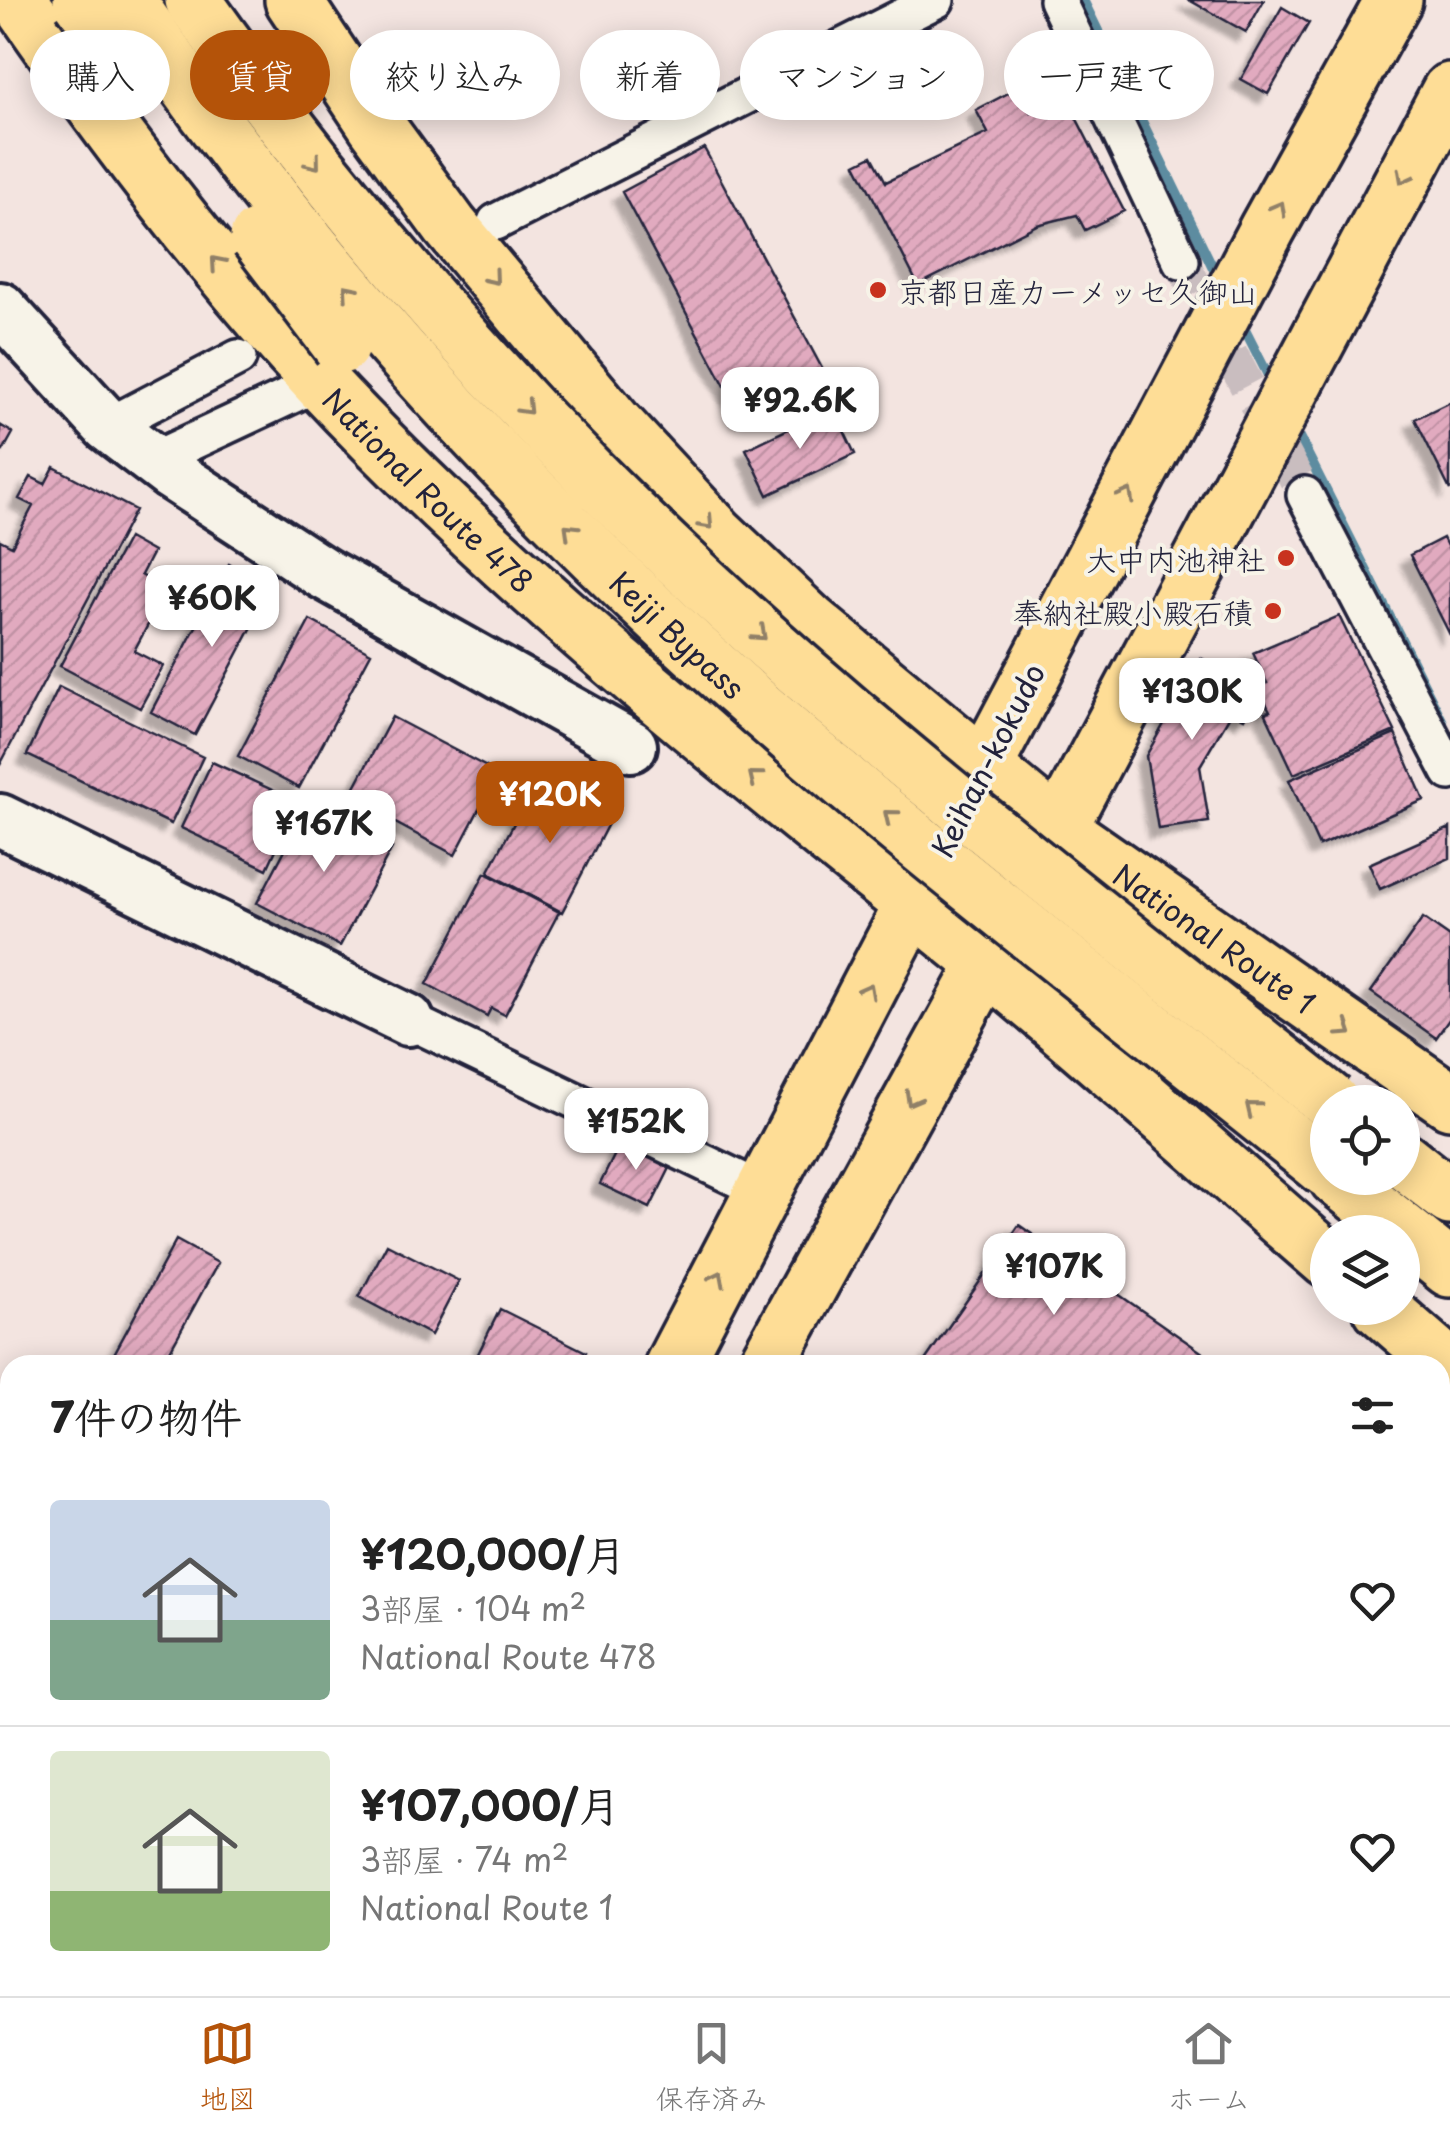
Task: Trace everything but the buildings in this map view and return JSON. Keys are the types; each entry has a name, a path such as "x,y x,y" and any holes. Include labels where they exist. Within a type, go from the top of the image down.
{"highway":[{"name":"National Route 478","path":"19,0 196,238 330,364 482,540 725,753 912,905"},
{"path":"81,0 330,364"},
{"name":"Keiji Bypass","path":"127,0 228,142 423,377 661,618 810,751 1310,1155"},
{"name":"Keiji Bypass","path":"194,0 284,126 379,245 482,363 590,474 842,707 1040,842 1312,1085"},
{"path":"251,0 326,90 473,224"},
{"path":"293,0 376,125 473,224 615,424 717,534 810,622 984,767"},
{"name":"Keihan-kokudo","path":"678,1355 1267,229 1394,0"},
{"path":"772,1355 986,965 1040,842 1241,482 1450,90"},
{"name":"National Route 1","path":"984,767 1040,842 1450,1101"},
{"path":"1040,842 1348,1085"},
{"path":"912,905 1310,1244"},
{"path":"1420,1138 1450,1159"},
{"path":"1420,1173 1450,1197"},
{"path":"1358,1195 1450,1268"},
{"path":"1400,1325 1432,1355"}],"street":[{"path":"473,224 596,149 621,162 936,0"},
{"path":"1057,0 1181,261"},
{"path":"0,308 108,426 153,460 324,574 631,746"},
{"path":"108,426 238,358"},
{"path":"153,460 330,364"},
{"path":"1241,482 1280,496 1336,572 1356,591"},
{"path":"1305,495 1450,772"},
{"path":"0,820 764,1191"}],"waterway":[{"path":"1083,0 1219,280"},
{"path":"1241,322 1274,387"},
{"path":"1293,425 1443,722"}],"tunnel":[{"path":"1181,261 1305,495"}],"place":[{"name":"京都日産カーメッセ久御山","path":"878,290"},
{"name":"大中内池神社","path":"1286,558"},
{"name":"奉納社殿小殿石積","path":"1273,611"}]}
